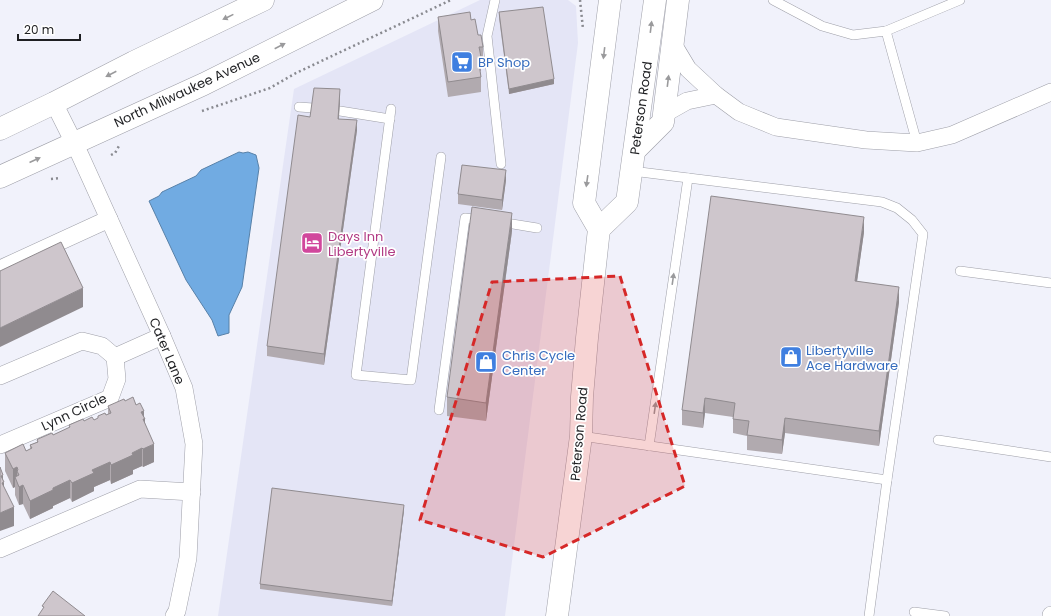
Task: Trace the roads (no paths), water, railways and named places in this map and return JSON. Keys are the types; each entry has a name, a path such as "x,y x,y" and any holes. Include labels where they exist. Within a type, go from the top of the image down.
{"main road":[{"path":"0,129 263,0"},
{"name":"North Milwaukee Avenue","path":"0,177 204,84 372,0"},
{"path":"597,0 607,28"},
{"path":"599,229 584,203 610,0"},
{"name":"Peterson Road","path":"557,616 581,436 582,397 587,338 599,229 627,202 655,0"},
{"path":"634,160 663,122 678,0"}],"street":[{"path":"673,44 688,69 716,95 739,112 776,127 866,140 917,143 952,135 1051,92"},
{"path":"664,114 687,101 716,95"},
{"name":"Cater Lane","path":"54,103 109,219 184,388 194,444 192,492 188,558 177,611 174,616"},
{"path":"0,268 109,219"},
{"path":"0,376 82,341 102,346 115,357 162,336"},
{"name":"Lynn Circle","path":"0,445 110,398 117,379 115,357"},
{"path":"0,549 140,489 192,492"}],"lane":[{"path":"495,0 487,36 501,164"},
{"path":"773,0 822,26 854,35 886,31 960,0"},
{"path":"886,31 917,143"},
{"path":"299,107 313,108"},
{"path":"340,111 390,114 356,374 411,380 441,157"},
{"path":"634,160 688,178 882,202 897,208 912,220 923,234 887,480 869,616"},
{"path":"649,446 688,178"},
{"path":"439,410 465,218 537,228"},
{"path":"960,271 1051,283"},
{"path":"581,436 887,480"},
{"path":"938,440 1051,457"},
{"path":"914,612 945,616"}],"water":[{"path":"239,152 248,152 256,155 259,168 242,287 229,315 229,333 218,336 212,320 186,280 149,201 159,196 162,192 196,176 201,170"}],"place":[{"name":"BP Shop","path":"462,62"},
{"name":"Days Inn Libertyville","path":"312,243"},
{"name":"Libertyville Ace Hardware","path":"791,357"},
{"name":"Chris Cycle Center","path":"486,362"}]}
